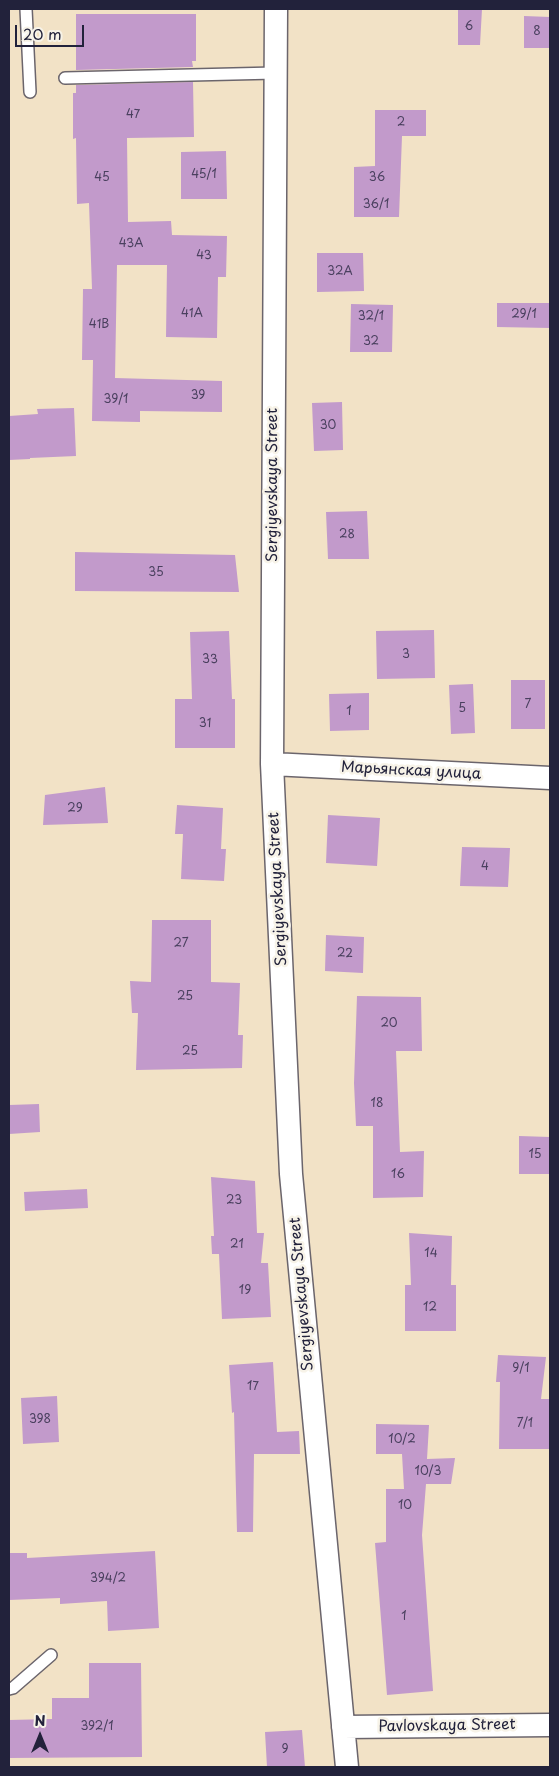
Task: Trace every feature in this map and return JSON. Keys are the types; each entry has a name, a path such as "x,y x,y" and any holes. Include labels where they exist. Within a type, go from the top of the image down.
{"street":[{"name":"Sergiyevskaya Street","path":"276,9 272,764 291,1174 347,1767"},
{"name":"Марьянская улица","path":"272,764 550,778"},
{"name":"Pavlovskaya Street","path":"343,1727 550,1725"}],"lane":[{"path":"26,9 30,92"},
{"path":"65,78 275,73"},
{"path":"9,1689 14,1688 51,1655"}],"building":[{"path":"458,9 482,9 480,45 458,45"},
{"path":"76,14 196,14 196,61 192,61 193,67 76,70"},
{"path":"524,16 550,17 550,48 524,48"},
{"path":"193,82 194,137 127,138 128,222 171,221 172,235 227,236 226,277 218,277 217,338 166,337 167,265 117,265 115,378 222,381 222,412 140,411 140,422 92,421 93,360 82,360 83,289 92,289 89,203 77,204 76,138 73,139 73,93 76,93 76,85"},
{"path":"375,110 426,110 426,136 402,136 399,217 354,217 354,167 375,166"},
{"path":"226,151 227,199 181,199 181,152"},
{"path":"317,253 363,253 364,291 317,292"},
{"path":"497,303 550,303 550,328 497,327"},
{"path":"351,304 393,305 392,352 350,352"},
{"path":"342,402 343,450 314,451 312,403"},
{"path":"74,408 76,456 9,460 9,416 38,414 37,409"},
{"path":"367,511 369,559 328,559 326,512"},
{"path":"75,552 235,555 239,592 75,591"},
{"path":"434,630 435,678 377,679 376,631"},
{"path":"229,631 232,699 235,699 235,748 175,748 175,699 192,699 190,632"},
{"path":"511,680 545,680 545,729 511,729"},
{"path":"473,684 475,733 451,734 449,685"},
{"path":"369,693 369,730 330,731 329,694"},
{"path":"105,787 108,823 43,825 45,795"},
{"path":"177,805 223,808 221,849 226,849 224,881 181,879 183,834 175,834"},
{"path":"328,815 380,818 377,866 326,863"},
{"path":"462,847 510,848 508,887 460,886"},
{"path":"152,920 211,920 211,982 240,983 238,1035 243,1035 242,1068 136,1070 138,1013 132,1013 130,981 151,982"},
{"path":"326,935 364,937 363,973 325,971"},
{"path":"357,996 421,997 422,1051 396,1051 400,1152 424,1151 423,1197 373,1198 373,1126 356,1126 354,1083"},
{"path":"39,1104 40,1132 9,1134 9,1105"},
{"path":"519,1136 550,1137 550,1174 519,1174"},
{"path":"211,1177 255,1181 257,1233 264,1233 261,1263 268,1263 271,1317 222,1319 219,1254 212,1254 211,1236 214,1236"},
{"path":"87,1189 88,1208 25,1211 24,1192"},
{"path":"409,1233 452,1236 451,1285 456,1285 456,1331 405,1331 405,1285 411,1285"},
{"path":"498,1355 546,1357 541,1399 550,1399 550,1449 499,1449 500,1382 496,1382"},
{"path":"273,1362 277,1432 299,1431 300,1454 254,1454 253,1532 237,1532 234,1412 232,1413 229,1365"},
{"path":"57,1396 59,1442 23,1444 21,1398"},
{"path":"376,1424 429,1425 427,1459 455,1458 451,1484 426,1484 422,1535 433,1691 387,1695 375,1543 386,1542 386,1489 404,1489 402,1454 376,1454"},
{"path":"155,1551 159,1628 108,1631 107,1601 60,1604 60,1598 9,1600 9,1553 27,1553 27,1558"},
{"path":"89,1663 141,1663 142,1757 9,1758 9,1720 52,1719 52,1698 89,1698"},
{"path":"302,1730 305,1767 267,1767 265,1732"}]}
